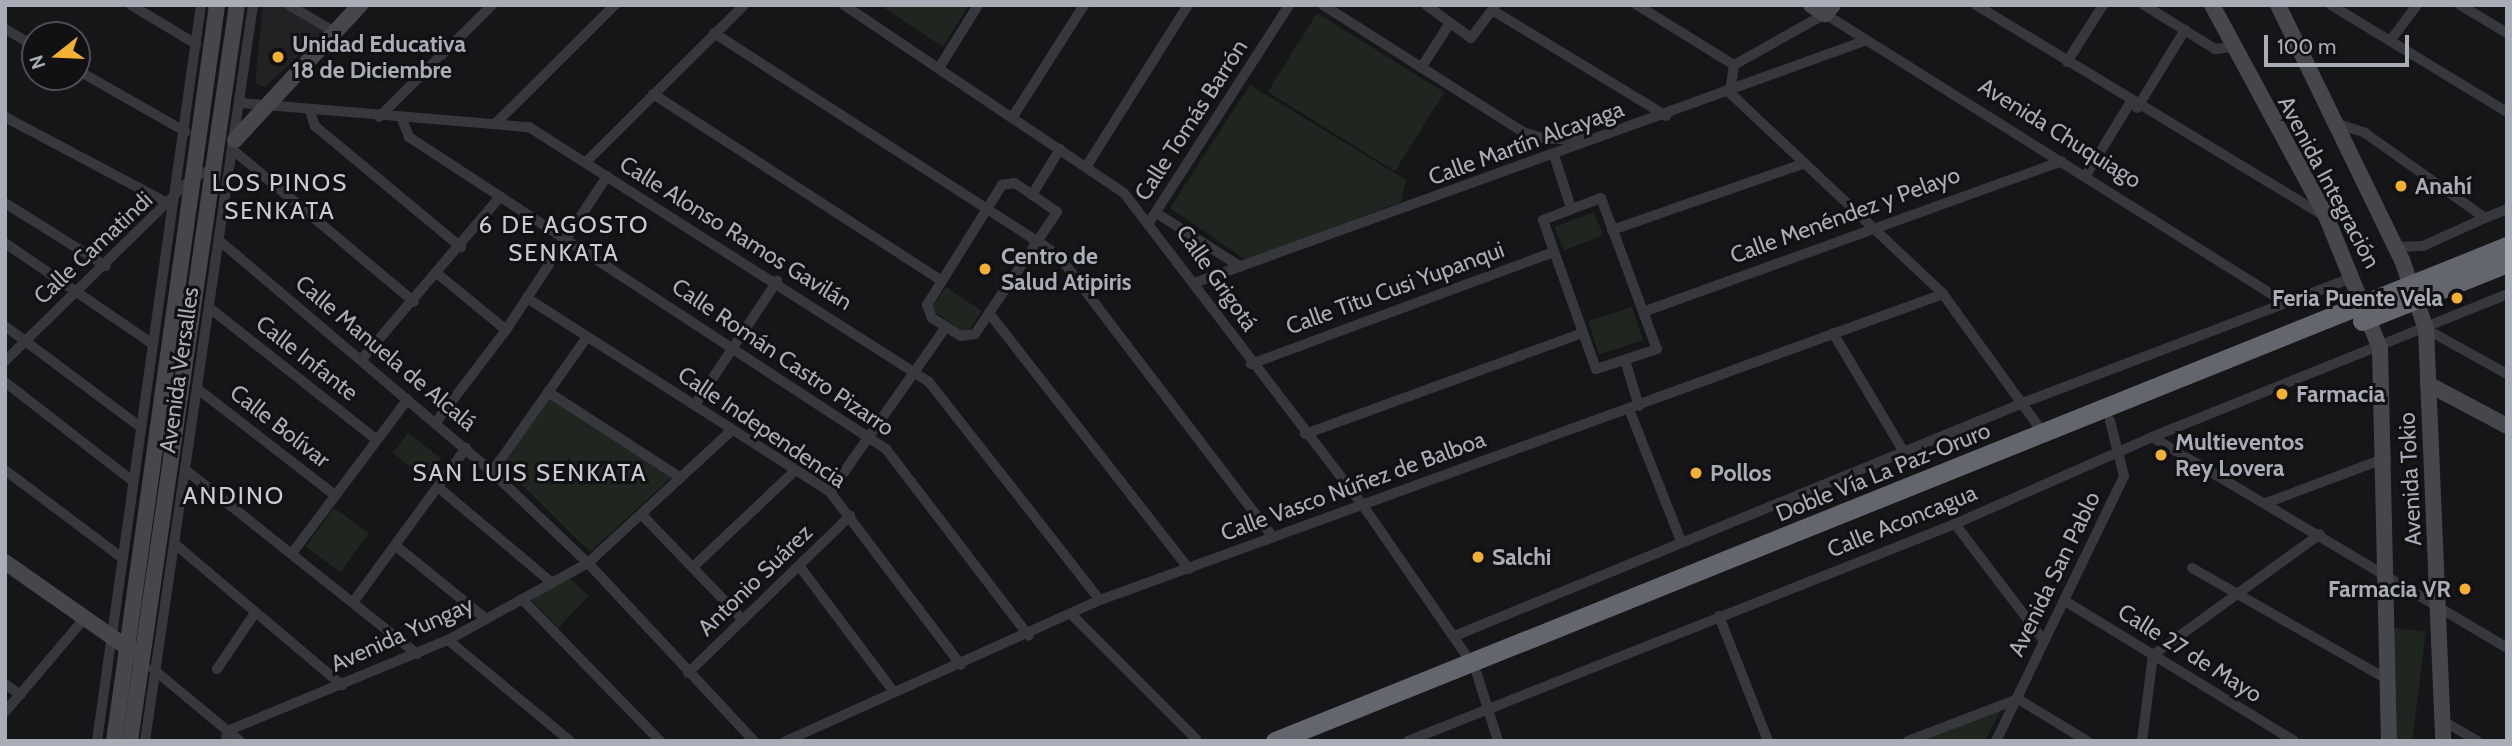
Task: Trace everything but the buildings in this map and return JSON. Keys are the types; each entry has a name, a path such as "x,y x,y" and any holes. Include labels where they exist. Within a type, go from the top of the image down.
{"highway":[{"name":"Doble Vía La Paz-Oruro","path":"1275,741 1474,668 2110,421 2414,293 2507,246"},
{"name":"Doble Vía La Paz-Oruro","path":"2414,293 2504,268"},
{"name":"Doble Vía La Paz-Oruro","path":"1310,741 1474,668 2044,434 2369,312"}],"street":[{"path":"131,5 196,44"},
{"name":"Avenida Versalles","path":"97,741 130,479 201,5"},
{"name":"Avenida Versalles","path":"130,741 135,653 193,177 217,5"},
{"name":"Avenida Versalles","path":"114,741 135,653 237,5"},
{"name":"Avenida Versalles","path":"145,741 221,242 253,5"},
{"path":"289,5 333,31"},
{"path":"234,145 265,106 360,5"},
{"path":"379,117 492,5"},
{"path":"495,124 615,5"},
{"name":"Calle Grigotá","path":"844,5 1060,149 1154,218 1251,364 1362,504 1457,635 1474,668 1498,741"},
{"path":"939,68 978,5"},
{"path":"1012,118 1084,5"},
{"path":"1086,167 1188,5"},
{"name":"Calle Tomás Barrón","path":"1154,218 1289,5"},
{"path":"1323,5 1523,132 1568,141 1613,134"},
{"path":"1426,5 1448,26 1471,38 1494,8 1665,116"},
{"path":"1637,5 1734,65"},
{"name":"Avenida Chuquiago","path":"1811,5 1829,10 1867,40 2086,175 2284,302"},
{"path":"1976,5 2134,106 2326,216"},
{"path":"1996,17 2003,5"},
{"path":"2067,62 2103,5"},
{"path":"2144,5 2215,49 2233,47"},
{"name":"Avenida Integración","path":"2212,5 2326,216 2369,312"},
{"name":"Avenida Integración","path":"2278,5 2332,122 2396,247 2414,293"},
{"path":"2331,5 2507,112"},
{"path":"2390,41 2417,5"},
{"path":"2459,5 2507,33"},
{"path":"586,162 742,6"},
{"path":"1734,65 1829,10"},
{"path":"1422,68 1448,26"},
{"path":"5,29 21,38"},
{"path":"2086,175 2185,30"},
{"path":"714,33 1058,255 1273,537"},
{"name":"Calle Martín Alcayaga","path":"1197,282 1730,93 1867,40"},
{"path":"1734,65 1730,93 1943,294 2025,402 2044,434"},
{"path":"91,78 183,130 215,143 234,145 414,302"},
{"path":"653,94 941,281"},
{"name":"Calle Alonso Ramos Gavilán","path":"241,103 379,117 529,127 777,281 938,390 1100,600"},
{"path":"310,111 315,126 461,247"},
{"path":"5,117 171,205"},
{"name":"Calle Román Castro Pizarro","path":"401,117 409,137 886,449 1029,636"},
{"path":"2332,122 2364,133 2485,218"},
{"path":"1032,195 1060,149"},
{"path":"1554,155 1572,208"},
{"name":"Calle Menéndez y Pelayo","path":"1643,312 2062,161"},
{"path":"1612,230 1805,163"},
{"path":"193,177 211,170"},
{"path":"436,422 506,330 607,176"},
{"name":"Calle Camatindi","path":"5,361 171,205 193,177"},
{"path":"1006,182 1032,195 1057,212 1038,243 970,337 946,327 927,310 941,281 985,209 1006,182"},
{"path":"362,359 439,275 500,197"},
{"path":"1601,198 1657,349 1596,369 1542,220 1572,208 1601,198"},
{"path":"5,203 106,266"},
{"path":"2396,247 2423,246 2507,209"},
{"path":"1154,218 1241,267"},
{"name":"Calle Manuela de Alcalá","path":"221,242 492,472 588,563 754,741"},
{"path":"5,243 80,290 151,343"},
{"name":"Calle Titu Cusi Yupanqui","path":"1251,364 1553,252"},
{"path":"439,275 506,330"},
{"path":"1457,635 2025,402 2354,276"},
{"path":"695,405 777,281"},
{"name":"Avenida Tokio","path":"2414,293 2426,329 2443,741"},
{"name":"Calle Vasco Núñez de Balboa","path":"786,741 894,692 1073,617 1100,600 1943,294"},
{"name":"Calle Aconcagua","path":"1408,741 1955,524 2123,453 2152,437 2380,348 2507,294"},
{"name":"Calle Independencia","path":"527,298 830,492 961,665"},
{"name":"Calle Infante","path":"211,309 377,440"},
{"name":"Avenida Tokio","path":"2369,312 2380,348 2386,458 2389,741"},
{"path":"989,313 1189,569"},
{"path":"5,326 27,338 138,425"},
{"path":"830,492 866,434 946,327"},
{"path":"2426,329 2507,374"},
{"path":"1305,435 1582,333"},
{"path":"1833,333 1904,452"},
{"path":"492,472 587,337"},
{"path":"1625,360 1634,407 1681,541"},
{"path":"5,383 130,479"},
{"path":"2428,384 2507,426"},
{"name":"Calle Bolívar","path":"199,390 335,495"},
{"path":"548,392 681,478"},
{"path":"293,552 408,399"},
{"name":"Avenida San Pablo","path":"1996,741 2124,476 2123,453 2110,421"},
{"name":"Avenida Yungay","path":"227,736 448,640 588,563 643,516 732,430"},
{"path":"2152,437 2320,534 2507,648"},
{"path":"354,601 466,449"},
{"path":"2266,503 2386,458"},
{"path":"5,470 121,557"},
{"path":"694,566 796,470"},
{"path":"187,471 293,552 417,654"},
{"path":"439,488 551,582"},
{"path":"643,516 694,566 743,620"},
{"name":"Antonio Suárez","path":"688,673 850,516"},
{"path":"1955,524 2044,641"},
{"path":"2142,741 2153,655 2320,534"},
{"path":"175,544 342,685"},
{"path":"396,546 486,619"},
{"path":"5,562 135,653 227,736 240,741"},
{"path":"800,567 894,692"},
{"path":"2192,568 2235,596 2388,680"},
{"path":"523,599 660,741"},
{"name":"Calle 27 de Mayo","path":"2065,601 2288,739"},
{"path":"217,670 255,612"},
{"path":"1719,616 1768,741"},
{"path":"1073,617 1196,739"},
{"path":"5,723 6,711 84,619"},
{"path":"448,640 570,741"},
{"path":"5,684 20,695"},
{"path":"1908,741 2018,699 2087,741"},
{"path":"2443,721 2477,741"}],"shaded area":[{"name":"Unidad Educativa 18 de Diciembre","path":"263,5 286,5 326,30 265,87 255,83"},
{"path":"880,5 969,5 943,47"},
{"path":"1317,13 1444,92 1395,171 1268,92"},
{"path":"1250,85 1406,180 1401,202 1246,260 1170,208"},
{"path":"1594,212 1603,235 1564,250 1555,227"},
{"path":"946,287 982,311 967,333 931,309"},
{"path":"1632,307 1643,340 1599,355 1588,321"},
{"path":"549,398 673,476 590,552 503,466"},
{"path":"408,433 441,459 426,479 393,453"},
{"path":"334,508 369,533 341,572 306,547"},
{"path":"567,576 589,596 558,628 529,597"},
{"path":"2395,628 2426,632 2412,741 2381,740"},
{"path":"2000,711 1985,741 1921,741"}],"place":[{"name":"Unidad Educativa 18 de Diciembre","path":"278,57"},
{"name":"Anahí","path":"2401,186"},
{"name":"Centro de Salud Atipiris","path":"985,269"},
{"name":"Feria Puente Vela","path":"2457,298"},
{"name":"Farmacia","path":"2282,394"},
{"name":"Multieventos Rey Lovera","path":"2161,455"},
{"name":"Pollos","path":"1696,473"},
{"name":"Salchi","path":"1478,557"},
{"name":"Farmacia VR","path":"2465,589"}],"district":[{"name":"LOS PINOS SENKATA","path":"280,197"},
{"name":"6 DE AGOSTO SENKATA","path":"564,239"},
{"name":"SAN LUIS SENKATA","path":"530,473"},
{"name":"ANDINO","path":"234,496"}]}
